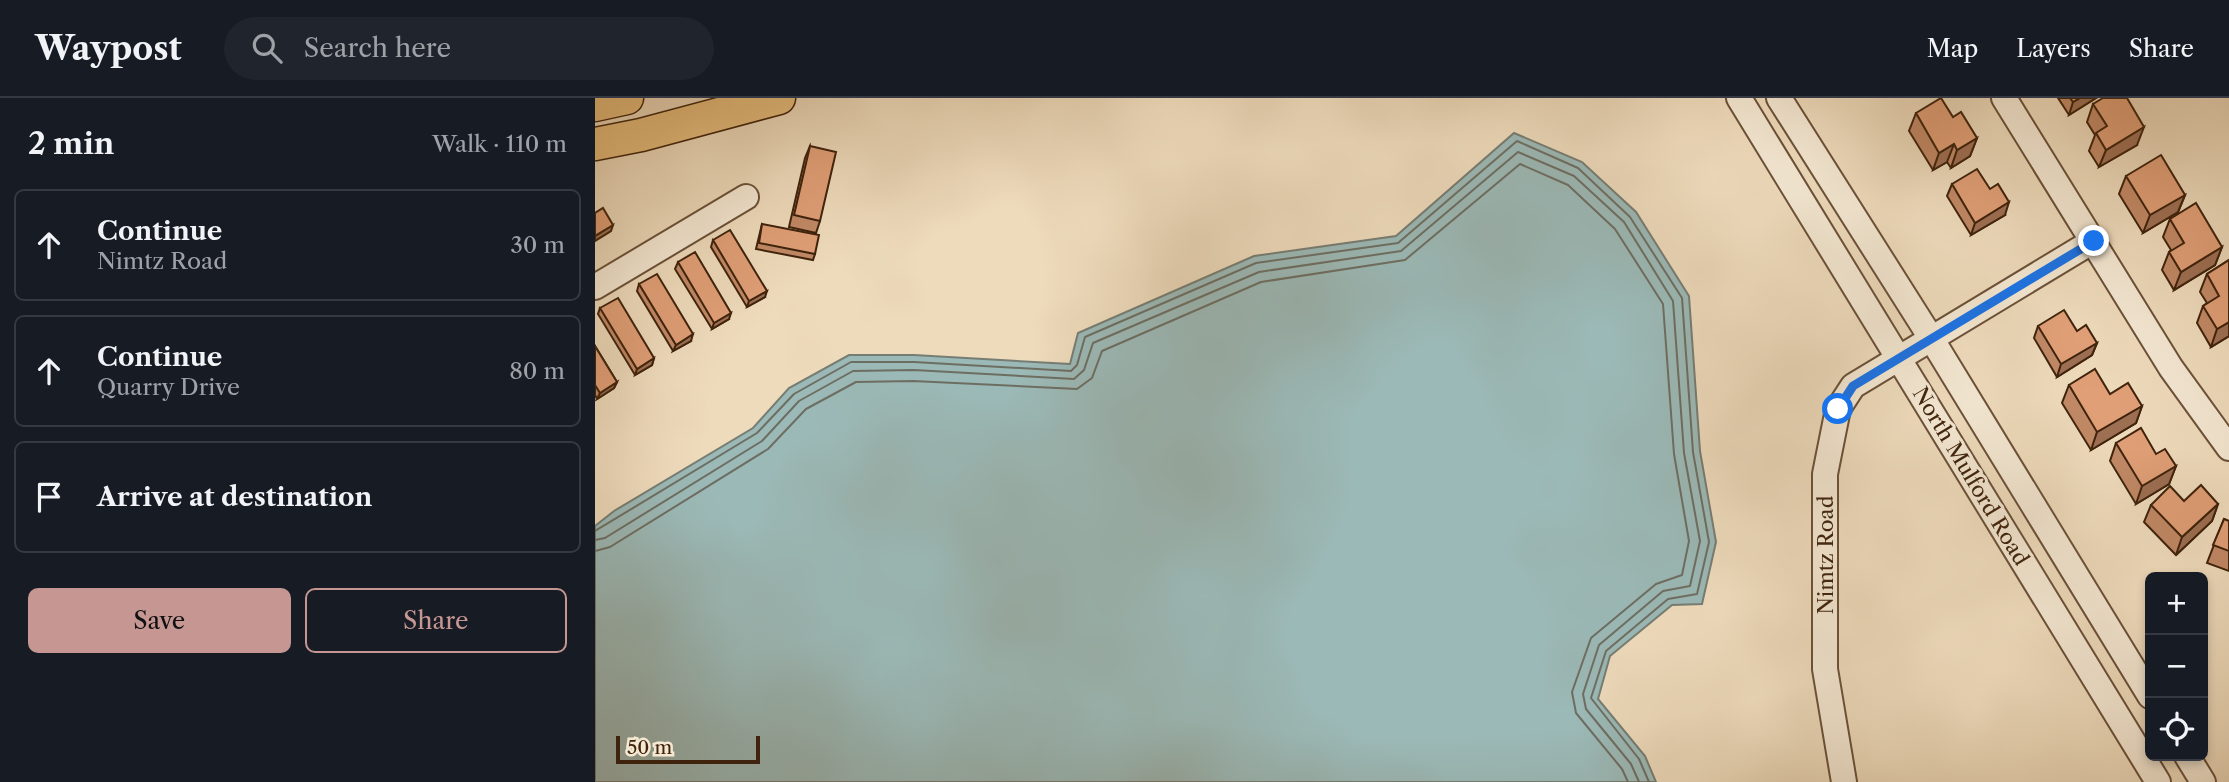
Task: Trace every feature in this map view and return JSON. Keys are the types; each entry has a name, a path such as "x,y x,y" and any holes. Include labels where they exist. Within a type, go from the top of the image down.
{"main road":[{"path":"595,105 627,98"},
{"path":"595,144 641,135 779,98"}],"street":[{"name":"North Mulford Road","path":"1739,98 2158,782"},
{"name":"North Mulford Road","path":"1779,98 1931,338 2145,688"},
{"path":"2004,98 2171,368 2229,448"},
{"path":"595,287 745,197"},
{"name":"Nimtz Road","path":"1844,782 1825,669 1825,474 1838,409 1853,386 2094,241"},
{"path":"2190,761 2203,782"}],"water":[{"path":"1514,133 1582,162 1636,212 1689,296 1700,451 1716,542 1702,604 1672,605 1610,656 1598,699 1645,756 1656,782 595,782 595,526 614,511 753,428 789,388 849,355 914,355 1070,364 1078,333 1254,256 1396,236"}],"building":[{"path":"1941,98 1953,117 1961,112 1977,138 1957,150 1954,144 1939,153 1916,113"},
{"path":"2103,98 2127,98 2144,127 2106,150 2096,133 2107,126 2093,104"},
{"path":"810,146 836,152 820,221 794,215"},
{"path":"2161,155 2185,195 2150,215 2126,176"},
{"path":"1977,169 1990,189 1998,184 2009,202 1975,223 1952,184"},
{"path":"2196,203 2222,247 2181,272 2169,252 2184,243 2170,219"},
{"path":"603,208 613,225 595,236 595,213"},
{"path":"762,224 819,235 815,254 759,243"},
{"path":"730,230 767,291 749,301 713,240"},
{"path":"695,252 731,313 714,323 678,262"},
{"path":"2229,260 2229,322 2217,329 2203,306 2219,296 2207,274"},
{"path":"657,274 693,334 676,345 639,284"},
{"path":"618,298 654,358 637,369 600,308"},
{"path":"2064,310 2077,331 2086,325 2097,343 2061,364 2038,326"},
{"path":"595,346 617,382 600,393 595,385"},
{"path":"2095,369 2110,394 2128,383 2142,406 2097,432 2069,385"},
{"path":"2141,428 2156,454 2165,449 2176,466 2142,486 2116,443"},
{"path":"2201,485 2218,504 2182,537 2151,505 2170,486 2184,501"},
{"path":"2224,519 2229,521 2229,551 2213,545"}],"route":[{"path":"1838,409 1853,386 2094,241"}]}
